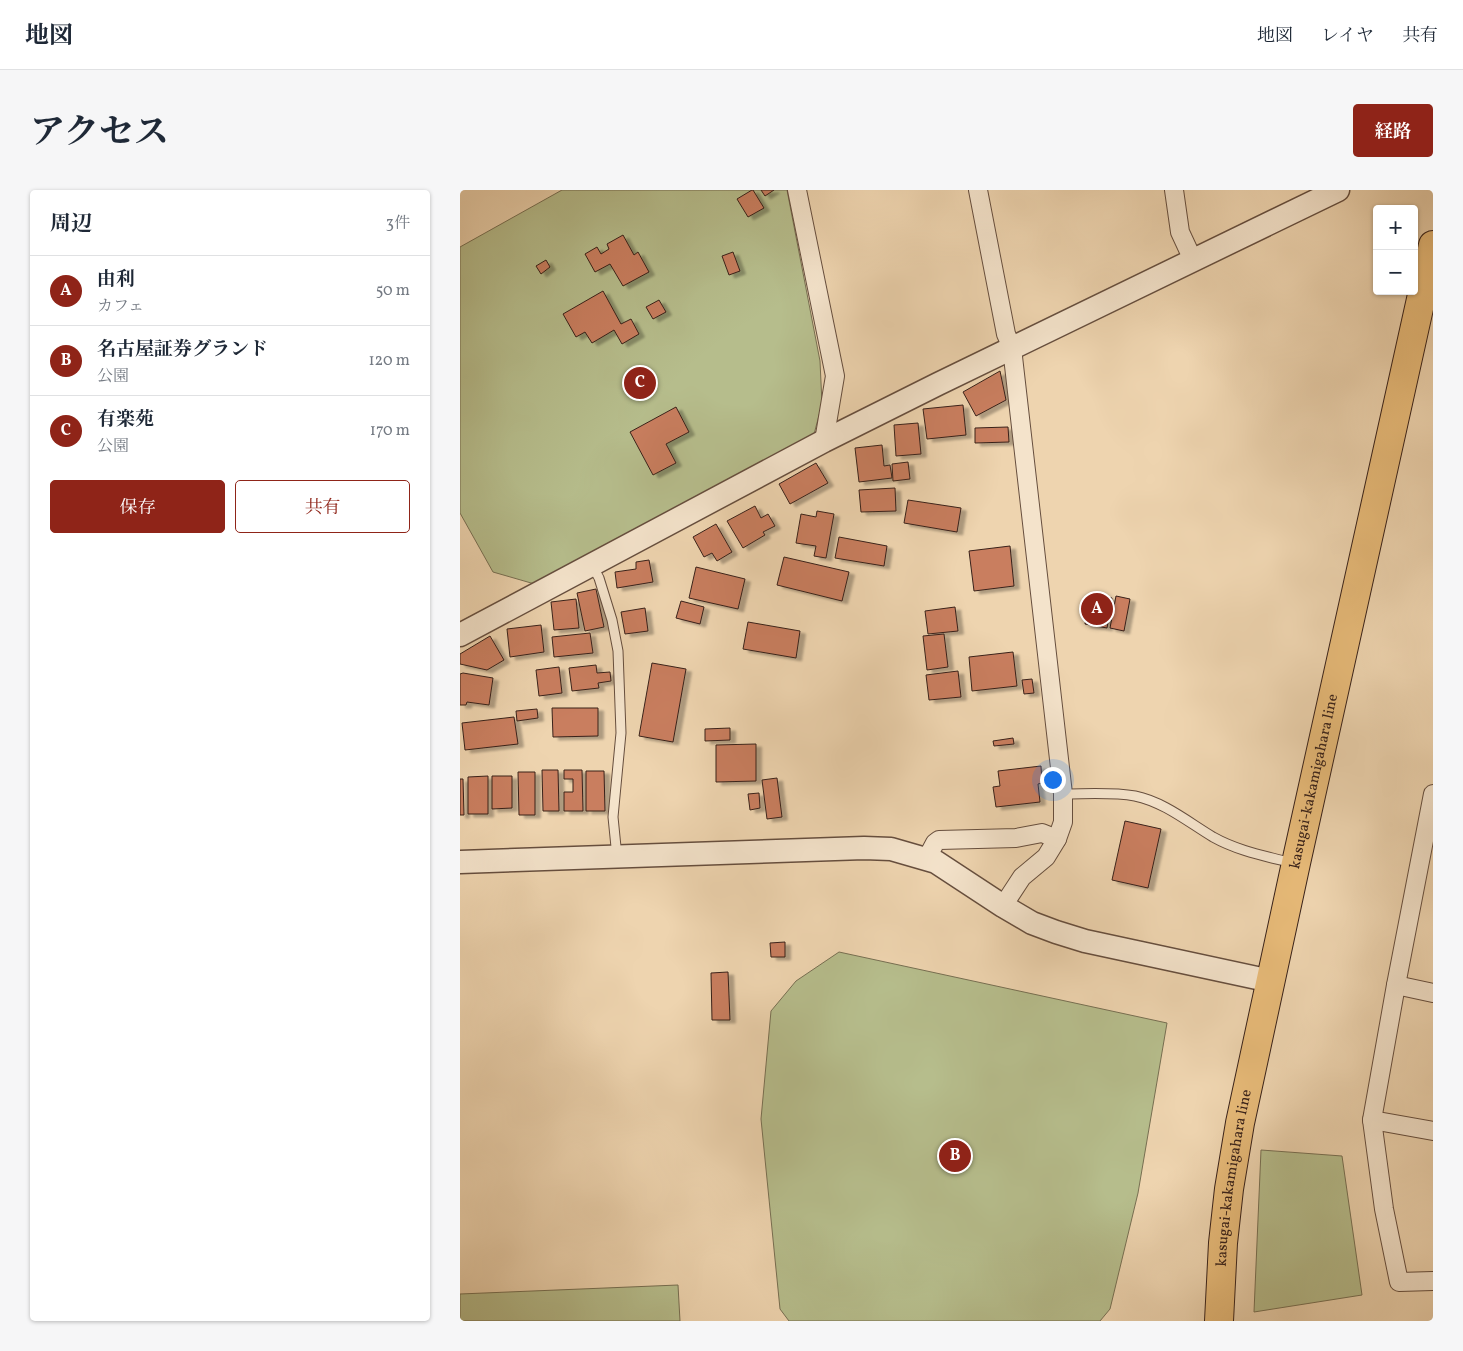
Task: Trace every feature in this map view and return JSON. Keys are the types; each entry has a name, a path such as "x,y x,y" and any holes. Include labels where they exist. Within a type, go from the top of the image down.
{"main road":[{"name":"kasugai-kakamigahara line","path":"1218,1321 1228,1189 1240,1123 1433,245"}],"street":[{"path":"797,190 835,376 824,441"},
{"path":"978,190 1006,334 1012,348 1063,794 1063,822 1057,840 1046,857 1022,877 1004,906"},
{"path":"1174,190 1180,232 1193,260"},
{"path":"460,635 824,441 1328,192"},
{"path":"1433,794 1429,837 1396,985 1372,1120 1384,1209 1398,1282 1433,1282"},
{"path":"926,858 939,840 1016,838 1042,833 1057,840"},
{"path":"460,862 864,848 891,849 936,862 1032,923 1056,932 1086,941 1271,981"},
{"path":"1396,985 1433,993"},
{"path":"1372,1120 1433,1131"}],"lane":[{"path":"592,565 602,586 612,620 618,651 621,733 613,817 617,857"},
{"path":"1063,794 1136,796 1157,803 1232,846 1249,853 1296,864"}],"green space":[{"path":"562,190 787,190 820,361 822,404 813,438 538,585 493,572 460,513 460,247"},
{"path":"839,952 1167,1023 1138,1193 1110,1309 1100,1321 789,1321 780,1309 761,1119 771,1011 796,981"},
{"path":"1261,1150 1342,1156 1362,1295 1254,1312"},
{"path":"678,1285 680,1321 460,1321 460,1294"}],"building":[{"path":"752,190 764,208 748,217 737,199"},
{"path":"761,190 774,190 765,196"},
{"path":"623,235 634,255 638,252 649,272 623,286 610,264 595,272 585,254 597,247 601,254 609,249 607,244"},
{"path":"733,252 740,271 729,275 722,256"},
{"path":"546,260 550,267 541,274 536,266"},
{"path":"603,291 621,324 631,319 639,334 622,344 614,330 592,343 585,332 576,337 563,314"},
{"path":"659,300 666,312 653,319 646,307"},
{"path":"1000,371 1006,400 976,416 963,392"},
{"path":"963,405 966,435 927,439 923,409"},
{"path":"676,407 689,432 666,444 676,463 653,475 630,432"},
{"path":"918,423 921,454 896,456 894,425"},
{"path":"1008,427 1009,442 975,443 975,428"},
{"path":"882,445 884,466 890,465 892,478 859,482 855,448"},
{"path":"908,462 910,479 893,481 892,464"},
{"path":"816,463 828,483 790,504 779,484"},
{"path":"895,488 896,511 861,512 859,490"},
{"path":"908,500 961,508 957,532 904,523"},
{"path":"755,506 761,518 768,514 775,526 763,532 765,535 743,548 727,521"},
{"path":"817,511 834,514 826,558 814,556 816,546 796,543 801,514 816,517"},
{"path":"716,524 732,552 717,561 712,553 704,557 693,537"},
{"path":"839,537 887,546 884,566 835,558"},
{"path":"1010,546 1014,586 974,591 969,551"},
{"path":"784,557 849,572 842,601 777,585"},
{"path":"649,560 653,582 617,588 615,572 636,569 636,562"},
{"path":"696,567 745,579 738,609 689,598"},
{"path":"596,589 604,627 585,631 577,593"},
{"path":"1090,595 1112,598 1107,628 1085,624"},
{"path":"1116,596 1130,599 1124,631 1110,628"},
{"path":"576,599 579,628 554,630 551,602"},
{"path":"681,601 704,607 700,624 676,618"},
{"path":"955,607 958,631 928,634 925,611"},
{"path":"645,608 648,631 625,634 621,612"},
{"path":"748,622 800,631 796,658 743,649"},
{"path":"541,625 544,652 510,657 507,629"},
{"path":"590,633 593,653 554,657 552,637"},
{"path":"944,634 948,667 927,670 923,636"},
{"path":"490,636 504,660 487,670 460,664 460,654"},
{"path":"1013,652 1017,686 972,691 969,657"},
{"path":"652,663 686,669 673,742 639,736"},
{"path":"596,665 597,673 610,672 611,681 598,683 599,688 572,691 569,668"},
{"path":"559,667 562,693 539,696 536,670"},
{"path":"958,671 961,697 929,700 926,675"},
{"path":"460,674 493,678 489,705 467,702 466,705 460,705"},
{"path":"1032,679 1034,693 1024,694 1022,680"},
{"path":"552,708 598,708 598,736 553,737"},
{"path":"537,709 538,718 517,721 516,711"},
{"path":"514,717 518,744 465,750 462,723"},
{"path":"730,728 730,740 705,741 705,729"},
{"path":"1013,738 1014,744 994,746 993,741"},
{"path":"756,744 756,781 716,782 716,745"},
{"path":"1041,766 1042,783 1038,784 1040,802 996,807 993,787 1000,786 998,771"},
{"path":"542,770 558,770 559,811 543,811"},
{"path":"564,770 582,770 583,811 564,811 564,792 573,792 573,779 564,779"},
{"path":"586,771 604,771 605,811 586,811"},
{"path":"518,772 535,772 535,815 519,815"},
{"path":"488,776 488,814 468,814 468,777"},
{"path":"492,776 512,776 512,808 492,809"},
{"path":"777,778 782,817 767,819 762,780"},
{"path":"460,779 463,779 464,815 460,815"},
{"path":"759,793 760,808 750,810 748,794"},
{"path":"1125,821 1161,829 1148,888 1112,880"},
{"path":"785,942 785,957 771,957 770,943"},
{"path":"728,972 730,1020 712,1020 711,973"}],"place":[{"name":"有楽苑","path":"640,383"},
{"name":"由利","path":"1097,609"},
{"name":"名古屋証券グランド","path":"955,1156"}]}
